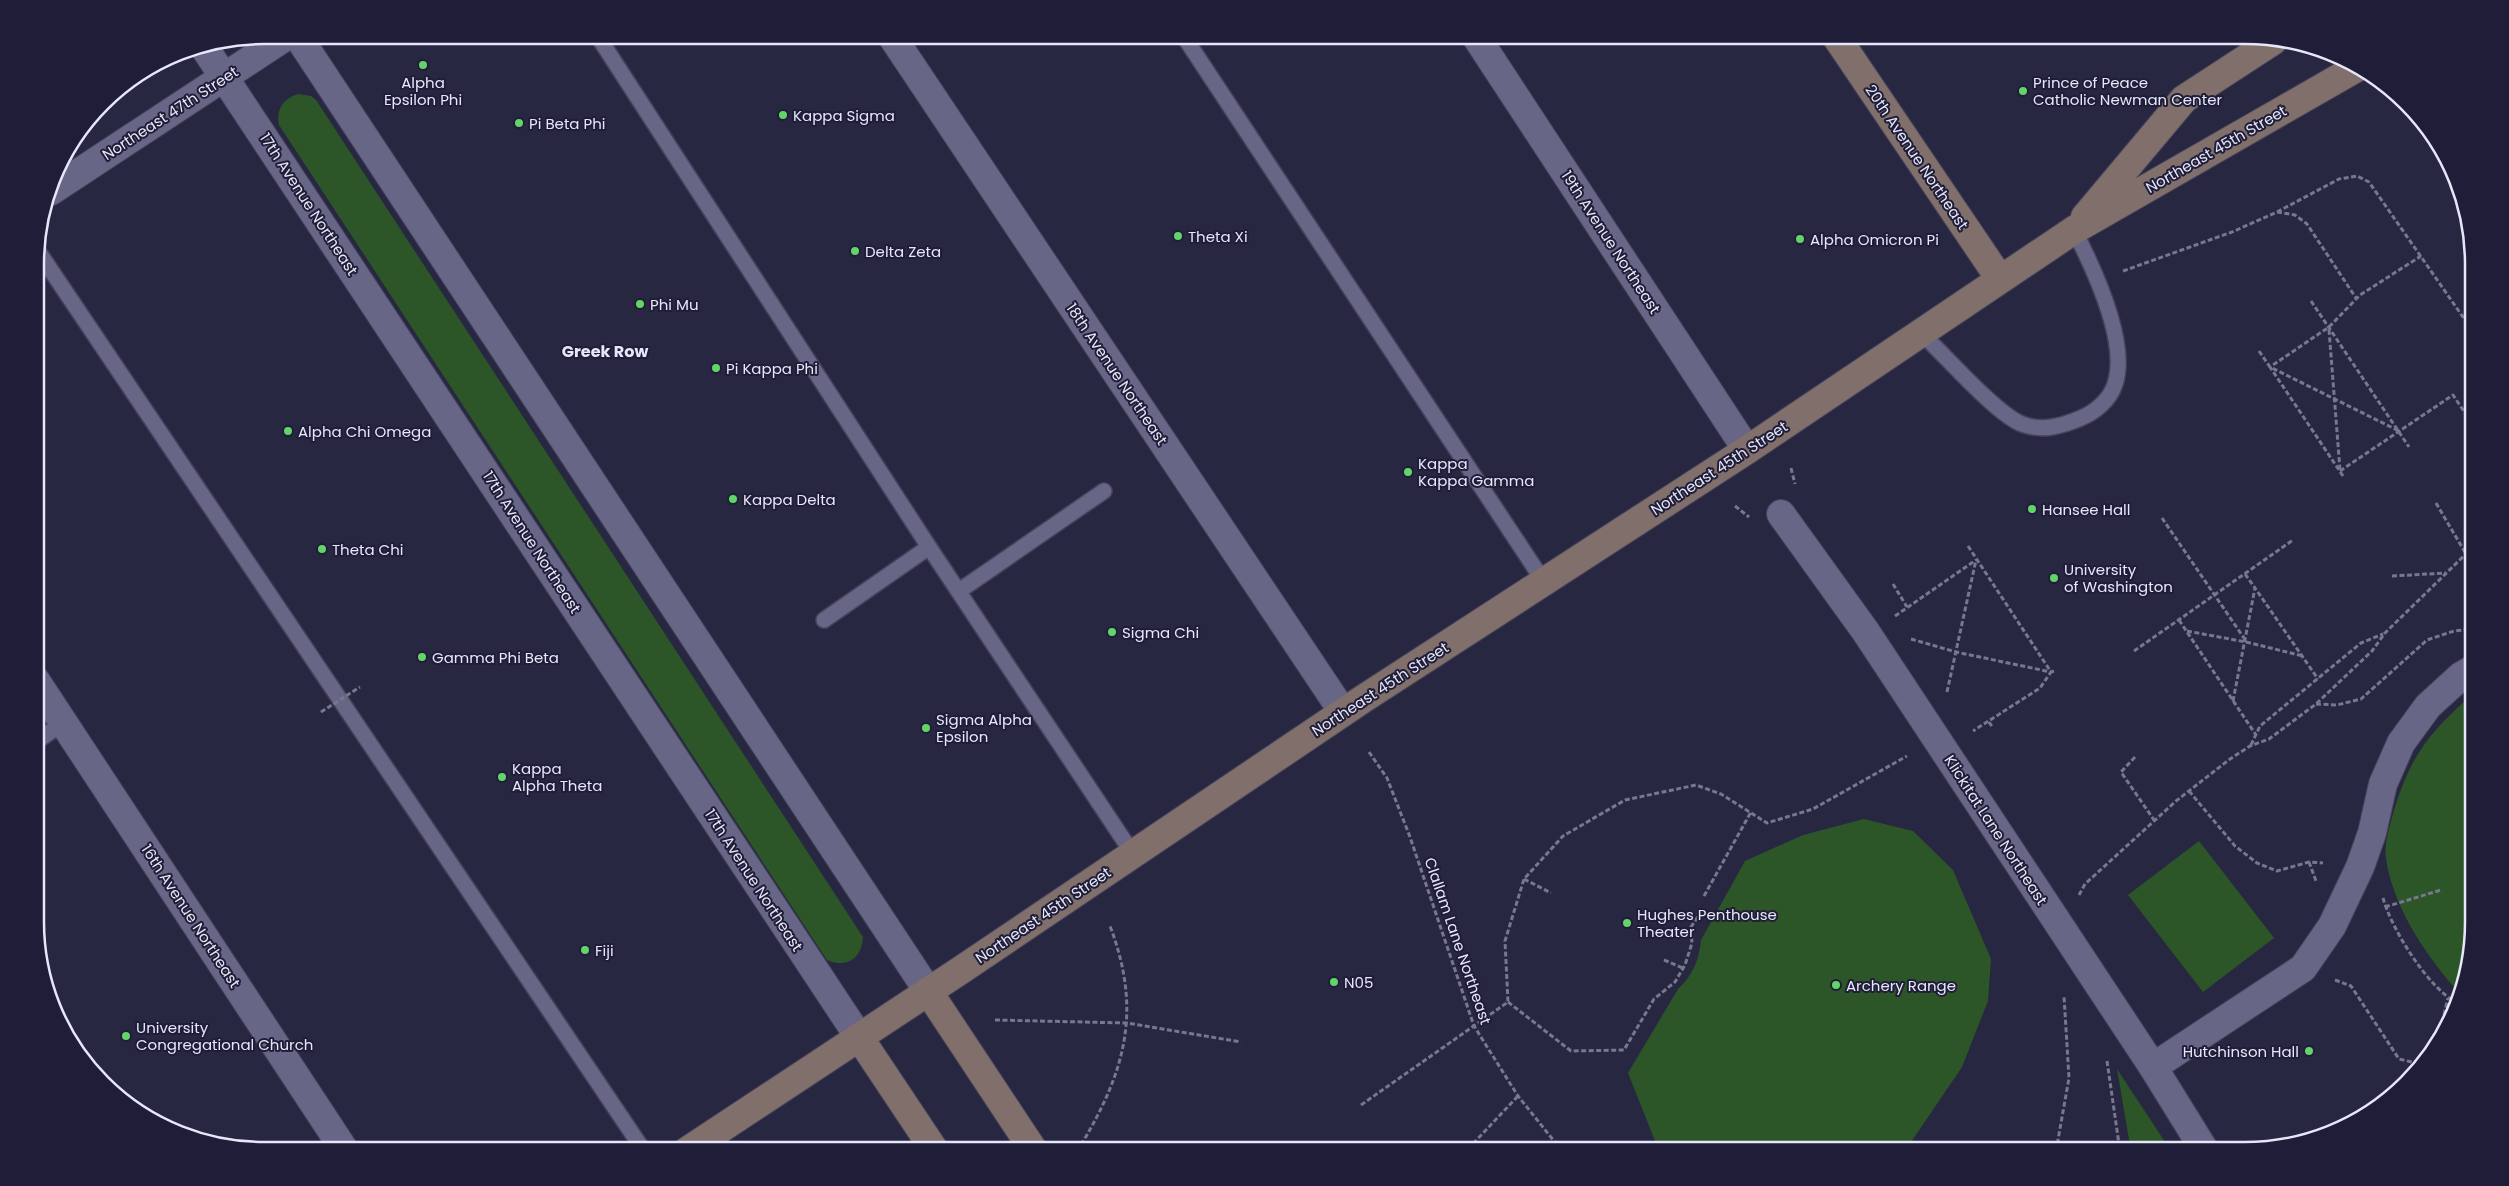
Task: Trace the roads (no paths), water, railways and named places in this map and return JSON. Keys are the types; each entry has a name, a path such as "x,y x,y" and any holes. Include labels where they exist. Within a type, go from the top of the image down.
{"main road":[{"name":"20th Avenue Northeast","path":"1841,44 2000,279"},
{"name":"Northeast 45th Street","path":"2074,230 2184,99 2268,45"},
{"name":"Northeast 45th Street","path":"701,1142 928,992 1343,712 1747,450 2074,230 2351,71"},
{"path":"928,992 1028,1142"},
{"path":"859,1037 929,1142"}],"street":[{"name":"Northeast 47th Street","path":"57,187 275,44"},
{"path":"302,44 928,992"},
{"name":"18th Avenue Northeast","path":"897,44 1343,712"},
{"name":"19th Avenue Northeast","path":"1481,44 1747,450"},
{"name":"17th Avenue Northeast","path":"207,51 859,1037"},
{"name":"Klickitat Lane Northeast","path":"1781,514 1870,631 1936,739 2153,1067 2200,1142"},
{"path":"2153,1067 2303,968 2332,926 2360,867 2372,833 2383,784 2401,743 2428,706 2465,674"},
{"name":"16th Avenue Northeast","path":"44,694 339,1142"}],"lane":[{"path":"603,44 929,547 1133,854"},
{"path":"1189,44 1544,582"},
{"path":"1921,332 1995,404 2021,424 2043,428 2064,425 2088,415 2104,402 2115,384 2117,363 2114,326 2091,264 2074,230"},
{"path":"44,260 638,1142"},
{"path":"959,591 1104,491"},
{"path":"824,620 929,547"},
{"path":"44,736 63,723"}],"place":[{"name":"Alpha Epsilon Phi","path":"423,65"},
{"name":"Prince of Peace Catholic Newman Center","path":"2023,91"},
{"name":"Kappa Sigma","path":"783,115"},
{"name":"Pi Beta Phi","path":"519,123"},
{"name":"Theta Xi","path":"1178,236"},
{"name":"Alpha Omicron Pi","path":"1800,239"},
{"name":"Delta Zeta","path":"855,251"},
{"name":"Phi Mu","path":"640,304"},
{"name":"Pi Kappa Phi","path":"716,368"},
{"name":"Alpha Chi Omega","path":"288,431"},
{"name":"Kappa Kappa Gamma","path":"1408,472"},
{"name":"Kappa Delta","path":"733,499"},
{"name":"Hansee Hall","path":"2032,509"},
{"name":"Theta Chi","path":"322,549"},
{"name":"University of Washington","path":"2054,578"},
{"name":"Sigma Chi","path":"1112,632"},
{"name":"Gamma Phi Beta","path":"422,657"},
{"name":"Sigma Alpha Epsilon","path":"926,728"},
{"name":"Kappa Alpha Theta","path":"502,777"},
{"name":"Hughes Penthouse Theater","path":"1627,923"},
{"name":"Fiji","path":"585,950"},
{"name":"N05","path":"1334,982"},
{"name":"Archery Range","path":"1836,985"},
{"name":"University Congregational Church","path":"126,1036"},
{"name":"Hutchinson Hall","path":"2309,1051"}],"district":[{"name":"Greek Row","path":"605,351"}]}
